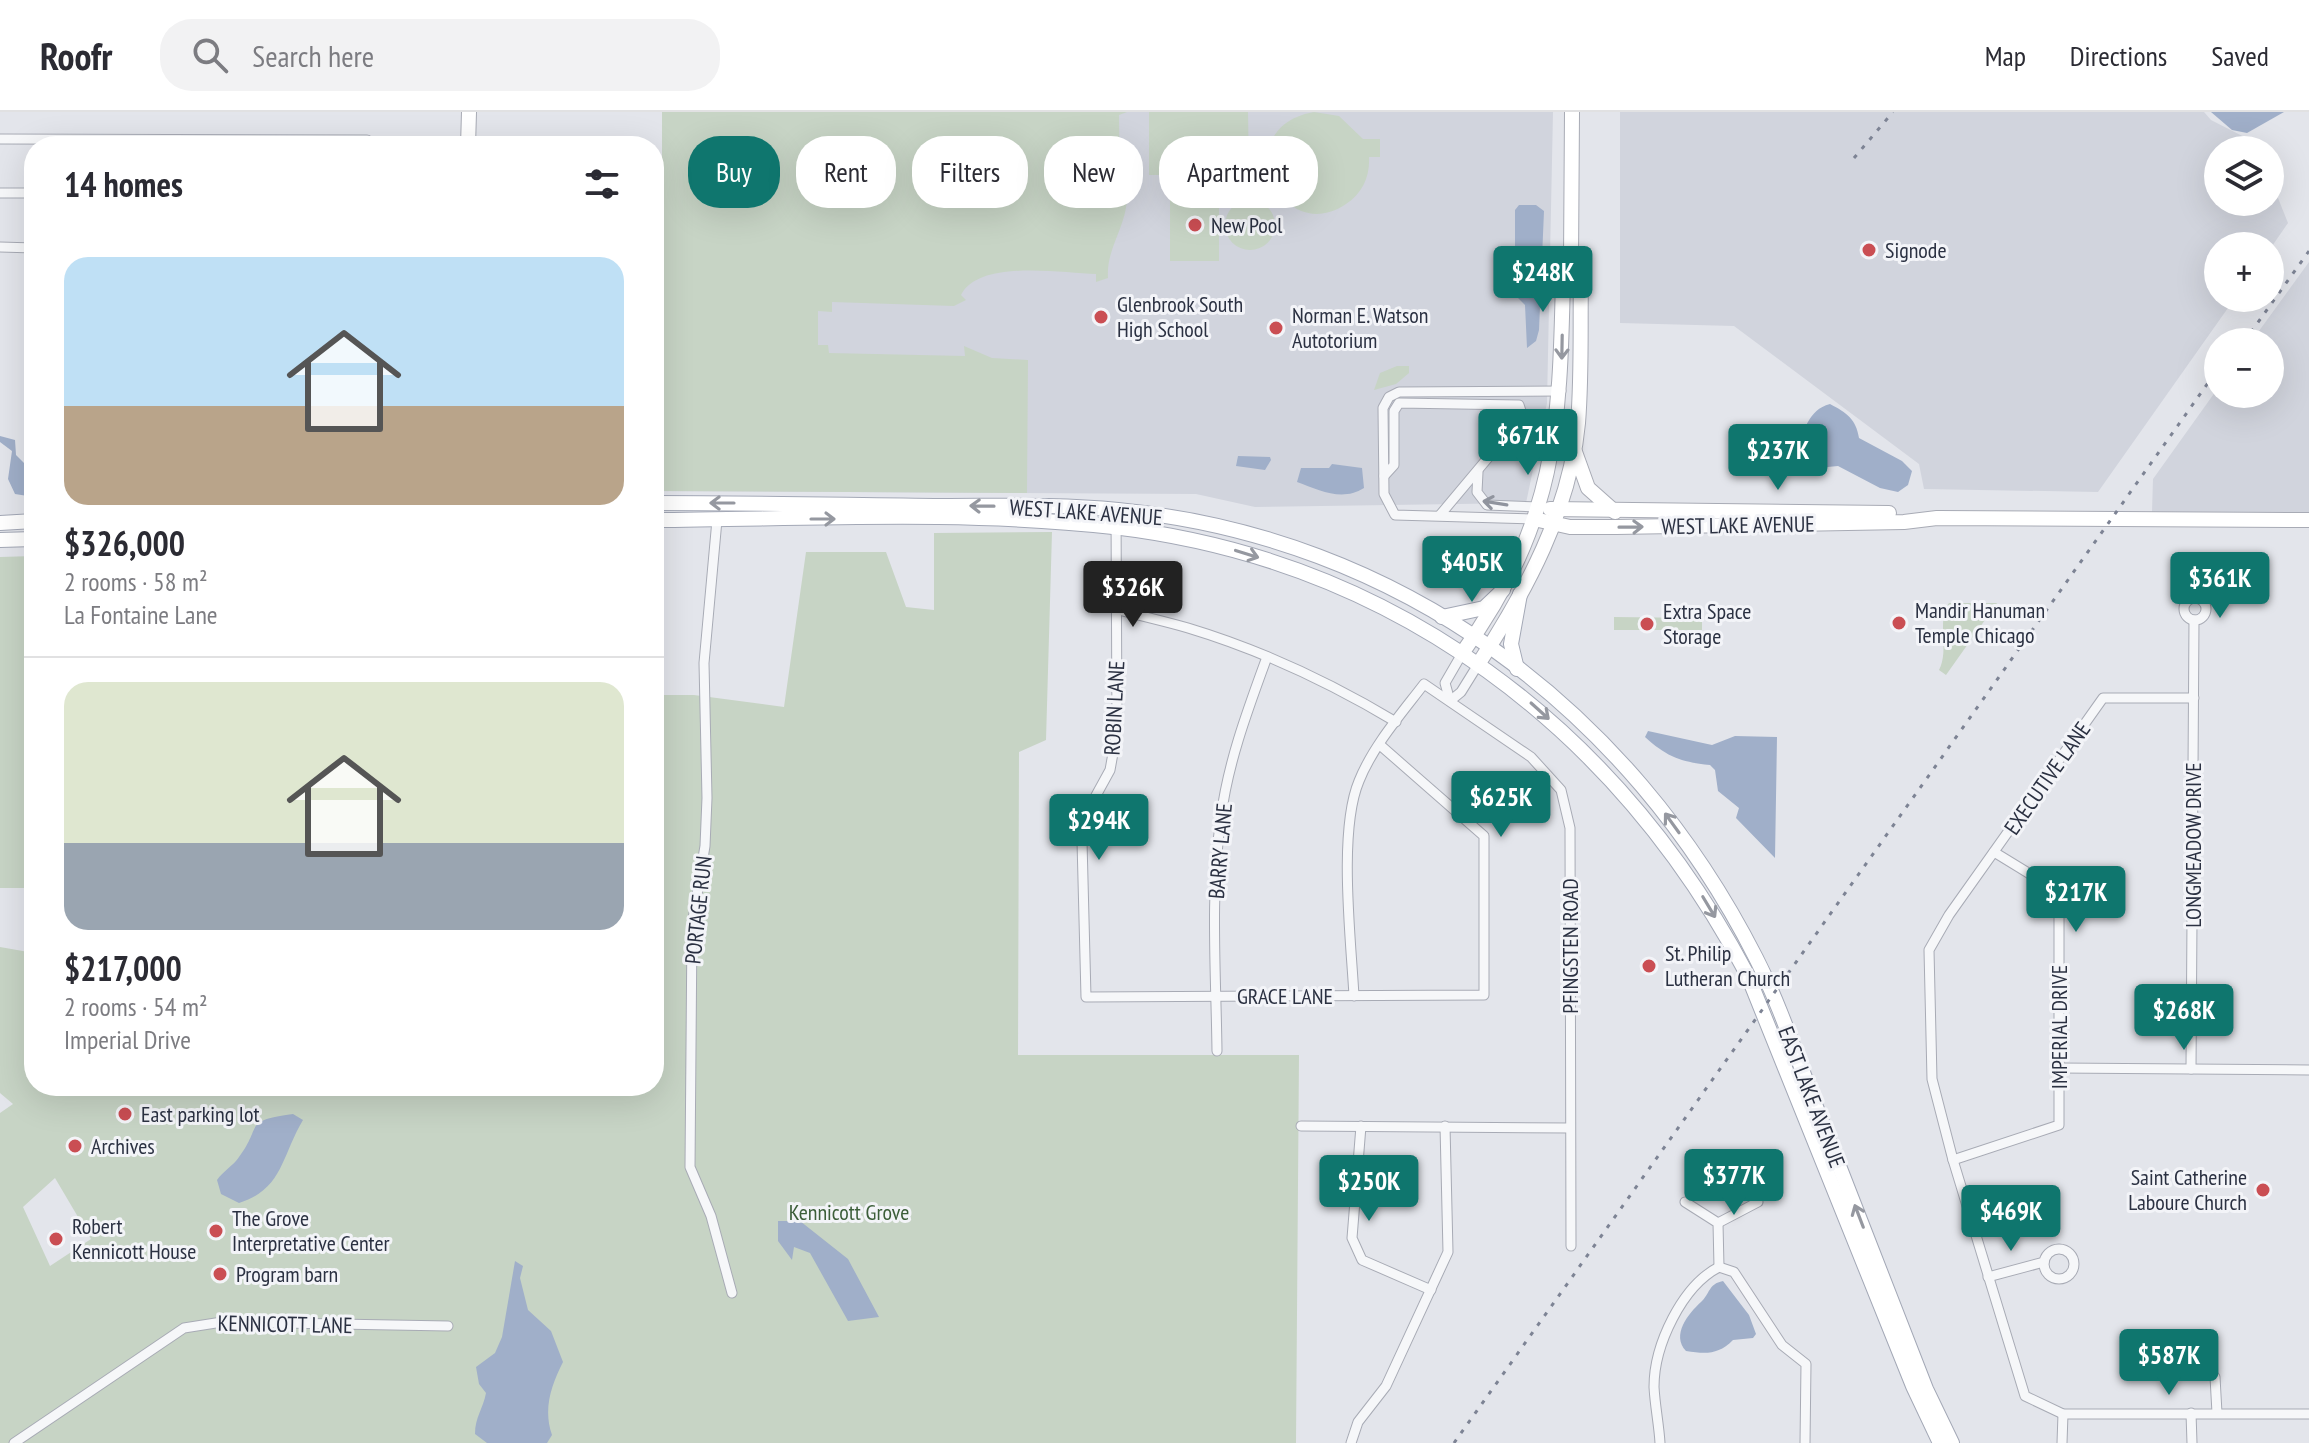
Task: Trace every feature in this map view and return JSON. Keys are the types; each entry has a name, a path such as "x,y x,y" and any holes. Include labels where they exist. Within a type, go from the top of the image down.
{"main road":[{"path":"468,136 469,112"},
{"path":"1463,652 1503,590 1536,513 1552,457 1561,391 1563,276 1571,262 1572,112"},
{"path":"1479,663 1520,594 1556,516 1574,448 1579,396 1581,276 1571,262"},
{"path":"1574,448 1588,488 1616,512"},
{"name":"WEST LAKE AVENUE","path":"664,503 1116,509 1226,527 1307,550 1383,581 1489,648"},
{"name":"WEST LAKE AVENUE","path":"1536,513 1556,516 1616,512 1835,511 1937,518 2309,520"},
{"name":"WEST LAKE AVENUE","path":"1556,516 1570,527 1904,522 1937,518"},
{"name":"WEST LAKE AVENUE","path":"664,520 912,518 1065,522 1116,527 1231,549 1276,563 1411,621 1479,663"},
{"path":"0,523 24,522"},
{"path":"0,540 24,539"},
{"path":"1442,617 1484,608 1503,590"},
{"path":"1517,669 1511,644 1520,594"},
{"name":"EAST LAKE AVENUE","path":"1489,648 1573,711 1631,769 1674,824 1756,958 1926,1389 1952,1443"},
{"name":"EAST LAKE AVENUE","path":"1479,663 1519,692 1635,806 1675,855 1726,936 1748,976 1913,1386 1940,1443"}],"street":[{"path":"0,139 24,139"},
{"path":"0,193 24,193"},
{"path":"0,247 24,248"},
{"path":"1384,476 1383,408 1393,394 1561,391"},
{"path":"1384,476 1394,465 1394,411 1399,403 1519,405 1521,418 1440,515"},
{"path":"1478,472 1477,492 1487,505 1536,513"},
{"name":"WEST LAKE AVENUE","path":"1384,476 1385,500 1395,515 1536,513"},
{"name":"ROBIN LANE","path":"1086,997 1082,841 1093,801 1110,770 1117,731 1116,509"},
{"name":"PORTAGE RUN","path":"717,520 704,663 705,846 692,925 690,1167 711,1216 732,1293"},
{"path":"1116,609 1189,628 1267,657 1325,682 1396,722 1370,758 1355,794 1348,865 1354,996"},
{"name":"LONGMEADOW DRIVE","path":"2191,1069 2194,620"},
{"path":"1463,652 1445,683 1450,701 1461,692 1479,663"},
{"name":"BARRY LANE","path":"1217,1051 1214,904 1220,818 1230,766 1267,657"},
{"name":"PFINGSTEN ROAD","path":"1396,722 1424,684 1531,757 1561,790 1570,828 1571,1246"},
{"name":"EXECUTIVE LANE","path":"2063,1414 2025,1396 1953,1160 1932,1079 1929,950 1949,915 2103,698 2194,698"},
{"name":"GRACE LANE","path":"1086,997 1484,995 1484,836 1380,745"},
{"name":"IMPERIAL DRIVE","path":"1953,1160 2059,1125 2059,913 2056,890 1994,852"},
{"path":"2059,1068 2309,1070"},
{"path":"1301,1126 1570,1128"},
{"path":"1361,1126 1352,1238 1362,1260 1431,1290"},
{"path":"1351,1443 1358,1422 1386,1386 1448,1252 1445,1126"},
{"path":"1685,1202 1718,1223"},
{"path":"1718,1223 1758,1202"},
{"path":"1718,1223 1719,1267"},
{"path":"1988,1277 2044,1262"},
{"path":"1660,1443 1654,1385 1666,1332 1700,1277 1719,1267 1734,1272 1782,1345 1806,1364 1805,1443"},
{"name":"KENNICOTT LANE","path":"14,1443 184,1328 222,1322 448,1326"},
{"path":"2215,1377 2217,1413"},
{"path":"2191,1413 2192,1443"},
{"path":"2062,1443 2063,1414 2309,1414"}],"shaded area":[{"name":"Glenbrook South High School","path":"662,112 1553,112 1547,403 1526,503 1255,507 1196,494 664,491"},
{"path":"1620,112 2204,112 2211,120 2242,136 2204,136 2204,216 2284,216 2284,213 2288,223 2282,232 2204,232 2204,312 2225,312 2214,328 2204,328 2204,342 2098,492 1924,489 1919,464 1734,326 1620,323"},
{"path":"2309,262 2309,514 2152,512 2153,479 2204,408 2284,408 2284,328 2261,328 2273,312 2284,312 2284,296"}],"green space":[{"path":"662,112 1127,112 1119,115 1119,136 1044,136 1044,208 1126,208 1110,258 1108,278 1096,282 1096,274 1002,272 985,276 971,284 961,295 966,300 954,306 832,302 832,312 818,311 818,345 828,345 829,353 965,356 964,346 992,358 1028,360 1027,493 664,491"},
{"path":"1149,112 1248,112 1248,136 1159,136 1159,175 1149,175"},
{"path":"1314,112 1339,116 1363,139 1380,139 1380,157 1369,157 1367,177 1357,195 1346,204 1322,214 1297,208 1318,208 1318,136 1275,136 1287,122"},
{"name":"New Pool","path":"1170,208 1219,208 1219,261 1170,261"},
{"path":"1231,208 1269,208 1274,215 1274,235 1260,249 1240,249 1226,235 1226,215"},
{"path":"1397,366 1409,366 1409,373 1396,384 1374,390 1380,373"},
{"name":"Kennicott Grove","path":"1052,532 1046,740 1019,752 1018,1055 1299,1055 1296,1443 0,1443 0,1113 13,1104 0,1093 0,947 24,951 24,1096 664,1096 664,695 694,695 784,707 806,552 886,552 906,607 934,610 934,533","holes":["55,1178 91,1239 50,1266 23,1207"]},
{"path":"24,556 24,888 0,888 0,557"},
{"path":"1949,603 1997,603 1946,675 1939,670 1945,610"},
{"path":"1614,617 1702,618 1702,630 1614,630"}],"water":[{"path":"2211,112 2284,112 2247,133 2232,130"},
{"path":"1519,205 1536,205 1544,211 1539,330 1536,341 1527,348 1525,305 1517,297 1515,287 1515,210"},
{"path":"1830,404 1850,417 1859,438 1902,461 1912,471 1908,485 1898,492 1880,488 1838,466 1775,472 1816,411"},
{"path":"0,436 15,440 16,455 24,463 24,495 15,494 8,479 12,451 0,442"},
{"path":"1238,456 1270,457 1271,460 1265,470 1236,466"},
{"path":"1332,464 1362,468 1364,488 1339,494 1297,482 1301,468 1329,468"},
{"path":"1648,731 1712,745 1735,736 1777,737 1775,858 1736,818 1739,808 1718,791 1715,770 1710,765 1668,754 1645,737"},
{"path":"293,1114 303,1120 273,1180 253,1197 239,1203 221,1194 217,1180 239,1157 256,1126 266,1119"},
{"path":"778,1221 800,1221 848,1259 879,1317 848,1321 810,1253 794,1247 792,1260 778,1241"},
{"path":"515,1261 523,1266 520,1278 528,1310 551,1331 563,1362 550,1398 548,1416 552,1435 547,1443 487,1443 475,1434 486,1393 479,1384 476,1367 495,1353 502,1337"},
{"path":"1723,1281 1749,1315 1756,1334 1753,1338 1733,1340 1711,1352 1686,1351 1680,1338 1683,1325 1712,1287"}],"railway":[{"path":"1854,158 1893,112"},
{"path":"2254,328 2309,251"},
{"path":"1454,1443 2204,389"}],"place":[{"name":"New Pool","path":"1195,225"},
{"name":"Signode","path":"1869,250"},
{"name":"Glenbrook South High School","path":"1101,317"},
{"name":"Norman E. Watson Autotorium","path":"1276,328"},
{"name":"Mandir Hanuman Temple Chicago","path":"1899,623"},
{"name":"Extra Space Storage","path":"1647,624"},
{"name":"St. Philip Lutheran Church","path":"1649,966"},
{"name":"East parking lot","path":"125,1114"},
{"name":"Archives","path":"75,1146"},
{"name":"Saint Catherine Laboure Church","path":"2263,1190"},
{"name":"The Grove Interpretative Center","path":"216,1231"},
{"name":"Robert Kennicott House","path":"56,1239"},
{"name":"Program barn","path":"220,1274"}]}
